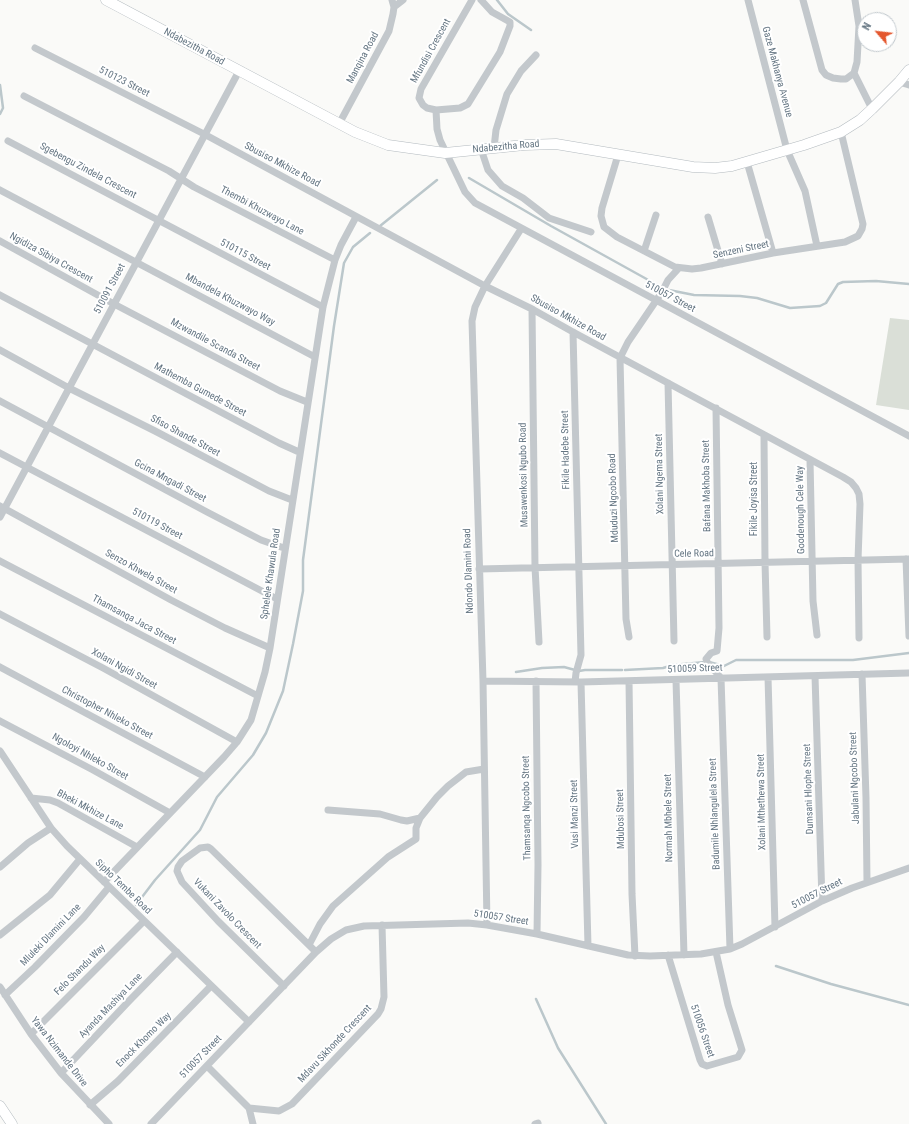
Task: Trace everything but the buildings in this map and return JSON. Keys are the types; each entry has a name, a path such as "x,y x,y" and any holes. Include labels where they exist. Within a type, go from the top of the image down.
{"street":[{"name":"Ndabezitha Road","path":"106,0 356,132 388,145 445,153 556,144 693,168 732,166 823,139 841,132 860,120 904,83 909,70"},
{"path":"393,4 403,0"},
{"name":"Mfundisi Crescent","path":"436,110 427,108 423,105 419,98 421,89 472,0"},
{"path":"436,110 460,108 468,104 502,48 510,22 492,12 481,0"},
{"name":"Gaze Makhanya Avenue","path":"748,0 787,150 805,191 817,246"},
{"path":"803,0 822,70 826,75 841,79 846,79 854,73 857,62 859,36 858,15 855,0"},
{"name":"Manqina Road","path":"339,124 388,31 392,21 393,4"},
{"name":"510123 Street","path":"35,48 204,134"},
{"path":"494,148 496,130 508,94 521,71 536,55"},
{"name":"510091 Street","path":"0,517 2,507 27,467 239,71"},
{"path":"854,73 872,109"},
{"path":"24,96 180,179"},
{"name":"510057 Street","path":"436,110 438,134 445,153 465,192 482,208 909,436"},
{"name":"Senzeni Street","path":"618,155 602,208 602,222 604,227 609,232 679,268 701,268 773,253 845,242 858,236 863,224 841,132"},
{"name":"Sbusiso Mkhize Road","path":"204,134 485,286 532,309 851,482 859,494 860,504 858,560 859,638"},
{"name":"Sgebengu Zindela Crescent","path":"8,141 159,220"},
{"path":"481,149 488,170 502,186 524,198 549,218 591,232"},
{"path":"747,162 773,253"},
{"name":"Thembi Khuzwayo Lane","path":"180,179 335,260"},
{"path":"0,190 136,262"},
{"path":"644,251 656,215"},
{"name":"Sphelele Khawula Road","path":"106,885 138,847 238,742 251,720 265,672 270,648 284,548 323,307 335,260 341,244 356,217"},
{"path":"708,217 722,264"},
{"name":"510115 Street","path":"159,220 323,307"},
{"name":"Ndondo Dlamini Road","path":"487,924 472,322 475,307 485,286 521,229"},
{"name":"Ngidiza Sibiya Crescent","path":"0,241 114,304"},
{"name":"Mbandela Khuzwayo Way","path":"136,262 315,356"},
{"path":"620,358 628,342 656,301 668,280 679,268"},
{"path":"0,295 92,344"},
{"name":"Mzwandile Scanda Street","path":"114,304 280,391 308,402"},
{"name":"Musawenkosi Ngubo Road","path":"532,309 535,567 539,642"},
{"name":"Fikile Hadebe Street","path":"573,332 579,566"},
{"name":"Mathemba Gumede Street","path":"92,344 279,443 299,452"},
{"name":"Sfiso Shande Street","path":"0,350 69,388 269,491 292,500"},
{"name":"Mduduzi Ngcobo Road","path":"620,358 626,566 626,619 629,637"},
{"name":"Xolani Ngema Street","path":"668,383 672,564"},
{"name":"Gcina Mngadi Street","path":"0,401 261,540 284,548"},
{"name":"Bafana Makhoba Street","path":"716,408 719,628 717,651 706,658 706,662 721,678"},
{"name":"Fikile Joyisa Street","path":"764,435 767,637"},
{"name":"510119 Street","path":"0,453 277,599"},
{"name":"Goodenough Cele Way","path":"810,460 814,614 817,635"},
{"name":"Senzo Khwela Street","path":"2,507 171,600 225,628 270,648"},
{"path":"908,559 909,636"},
{"name":"Cele Road","path":"479,569 908,559"},
{"name":"Thamsanqa Jaca Street","path":"0,561 258,696"},
{"path":"672,564 674,641"},
{"path":"578,682 576,673 581,655 579,566"},
{"name":"Xolani Ngidi Street","path":"0,614 103,668 238,742"},
{"name":"Christopher Nhleko Street","path":"0,666 205,777"},
{"name":"510059 Street","path":"482,681 578,682 909,673"},
{"name":"Jabulani Ngcobo Street","path":"862,674 867,882"},
{"name":"Dumsani Hlophe Street","path":"815,676 822,901"},
{"name":"Xolani Mthethewa Street","path":"768,677 775,927"},
{"name":"Badumile Nhlangulela Street","path":"721,678 730,949"},
{"name":"Normah Mbhele Street","path":"676,680 684,955"},
{"name":"Thamsanqa Ngcobo Street","path":"536,681 538,865 537,934"},
{"name":"Mdubosi Street","path":"629,681 632,886 635,956"},
{"name":"Vusi Manzi Street","path":"578,682 588,946"},
{"name":"Ngoloyi Nhleko Street","path":"0,722 87,766 170,813"},
{"name":"Sipho Tembe Road","path":"0,752 51,828 106,885 249,1022"},
{"path":"309,945 320,924 333,906 388,857 416,839 416,828 420,818 437,797 466,772 484,769"},
{"name":"Bheki Mkhize Lane","path":"31,798 50,800 58,803 138,847"},
{"path":"328,810 380,814 396,820 407,821 420,818"},
{"path":"0,868 28,843 51,828"},
{"name":"Vukani Zavolo Crescent","path":"284,986 218,921 178,877 178,867 185,858 200,848 208,847 245,881 316,952"},
{"path":"0,935 50,894 80,859"},
{"name":"510057 Street","path":"151,1124 316,952 331,938 346,930 364,926 382,925 487,924 537,934 618,954 635,956 684,955 716,952 730,949 753,939 822,901 867,882 909,868"},
{"name":"Mluleki Dlamini Lane","path":"5,995 70,931 106,885"},
{"name":"Felo Shandu Way","path":"31,1034 144,921"},
{"name":"Mdavu Sikhonde Crescent","path":"249,1108 279,1111 292,1104 378,1014 384,997 382,925"},
{"name":"Ayanda Mashiya Lane","path":"61,1074 177,952"},
{"name":"510056 Street","path":"668,955 700,1060 702,1064 707,1066 738,1057 742,1050 728,1005 716,952"},
{"name":"Enock Khomo Way","path":"90,1105 118,1081 211,986"},
{"name":"Yawa Nzimande Drive","path":"0,987 31,1034 61,1074 109,1124"},
{"path":"207,1066 249,1108 253,1124"},
{"path":"0,1106 12,1124"}],"shaded area":[{"path":"890,318 909,320 909,410 876,405"}],"waterway":[{"path":"497,0 508,14 531,30"},
{"path":"0,85 3,108 0,114"},
{"path":"469,178 551,226 661,287"},
{"path":"380,226 437,180"},
{"path":"136,905 155,880 200,830 217,797 253,755 266,733 283,691 303,591 303,560 334,326 344,263 353,247 370,233"},
{"path":"669,290 694,295 757,298 790,308 820,306 826,303 838,284 843,282 876,281 909,284"},
{"path":"709,662 724,666 736,660 853,660 909,653"},
{"path":"625,670 663,668 673,665 705,662"},
{"path":"516,672 542,668 564,667 575,670"},
{"path":"579,671 622,670"},
{"path":"776,966 831,984 909,1005"},
{"path":"536,999 558,1048 606,1124"}]}
